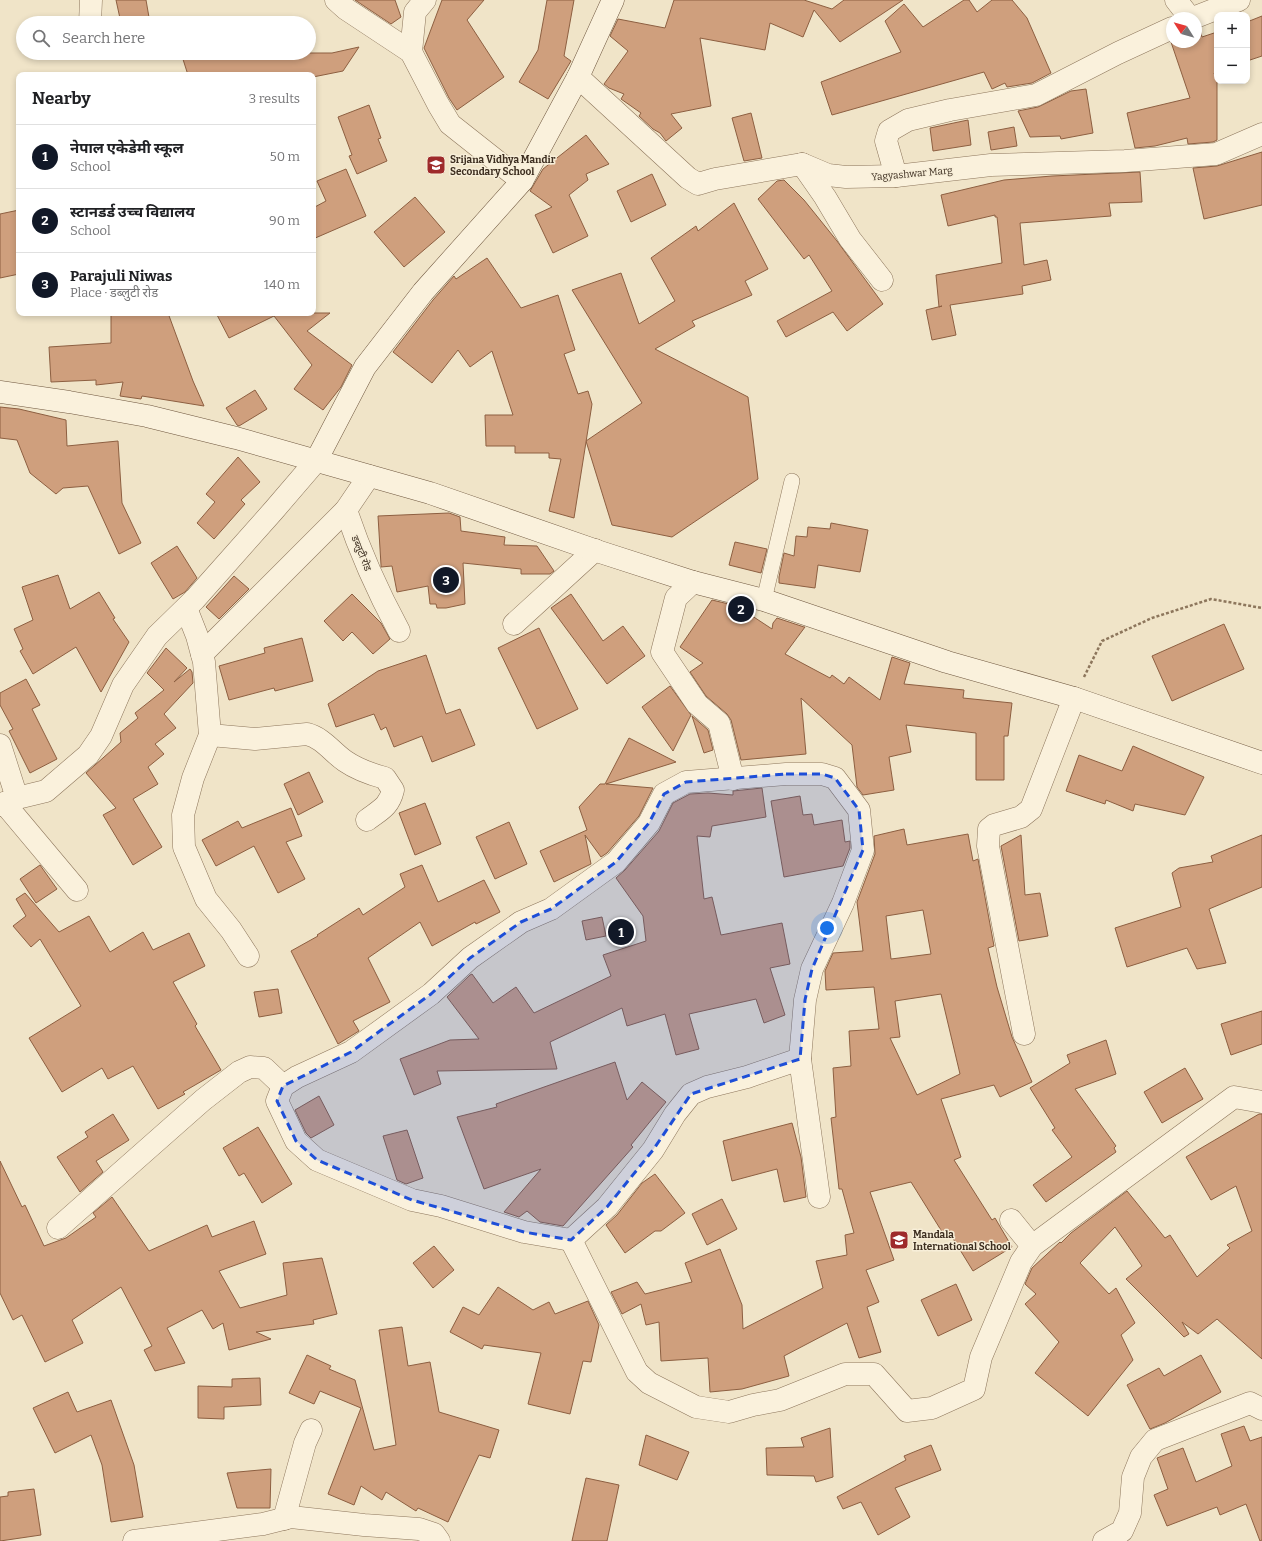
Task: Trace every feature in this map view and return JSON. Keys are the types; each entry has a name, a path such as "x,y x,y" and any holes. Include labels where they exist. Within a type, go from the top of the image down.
{"street":[{"path":"90,16 91,0"},
{"path":"336,0 346,9 411,52 450,124 522,181"},
{"path":"411,52 415,12 425,0"},
{"path":"7,802 46,791 88,755 101,736 123,685 157,636 186,608 316,461 365,367 423,292 522,181 578,77 613,0"},
{"path":"1176,0 1186,12"},
{"path":"1202,14 1239,0"},
{"path":"896,176 886,141 889,131 908,120 950,110 1036,95 1118,53 1166,31"},
{"path":"578,77 688,178 698,184 715,179 802,164 825,197 850,239 882,280"},
{"name":"Yagyashwar Marg","path":"802,164 828,175 846,177 896,176 991,165 1125,160 1216,154 1262,134"},
{"path":"0,392 69,402 147,416 236,438 430,493 693,582 764,600 947,662 1074,698 1262,763"},
{"path":"202,654 346,510 369,476"},
{"name":"डब्लुटी रोड","path":"346,510 373,581 399,630"},
{"path":"514,624 595,550"},
{"path":"693,582 676,598 662,652 697,704 719,723 733,779"},
{"path":"186,608 202,654 208,696 210,735 193,778 183,815 184,847 206,899 231,930 248,956"},
{"path":"1024,1034 988,846 988,834 989,829 994,825 1021,817 1031,809 1074,698"},
{"path":"210,735 255,739 307,734 316,736 344,760 367,774 385,778 392,790 390,801 367,820"},
{"path":"0,744 7,802 77,890"},
{"path":"571,1240 524,1232 441,1206 412,1200 318,1160 296,1141 277,1101 282,1086 297,1077 351,1052 430,994 470,958 521,922 550,909 616,862 649,823 664,794 686,782 786,774 822,774 834,778 859,810 863,850 843,903 812,969 805,1000 800,1059 819,1197"},
{"path":"571,1240 607,1207 653,1150 675,1114 691,1094 707,1087 747,1077 800,1059"},
{"path":"58,1228 203,1100 239,1072 250,1067 264,1068 282,1086"},
{"path":"571,1240 637,1372 649,1383 696,1408 729,1412 753,1405 780,1400 845,1374 874,1374 907,1411 932,1408 974,1389 981,1357 1021,1262 1032,1246 1234,1097 1262,1102"},
{"path":"1011,1220 1032,1246"},
{"path":"1104,1541 1122,1531 1130,1513 1133,1477 1141,1457 1154,1440 1250,1403 1262,1409"},
{"path":"284,1519 311,1430"},
{"path":"134,1541 263,1524 290,1517 419,1529 434,1534 439,1541"}],"lane":[{"path":"764,600 792,481"}],"path":[{"path":"1074,698 1102,641 1152,618 1211,599 1262,608"}],"highlighted area":[{"path":"786,774 822,774 835,778 859,810 863,850 812,969 805,1000 800,1059 691,1094 653,1150 607,1207 571,1240 524,1232 412,1200 317,1160 296,1141 277,1101 283,1086 351,1052 431,994 470,958 521,922 551,909 616,862 649,823 664,794 686,782"}],"building":[{"path":"116,0 146,0 149,16 119,16"},
{"path":"355,0 395,0 401,17 391,24"},
{"path":"442,0 484,0 467,20 504,77 457,110 449,98 424,48"},
{"path":"547,0 574,0 564,56 571,61 548,99 519,82 538,50"},
{"path":"674,0 804,0 832,9 844,0 903,0 840,42 814,10 803,37 770,23 765,50 700,38 711,106 671,114 682,128 666,141 660,133 653,129 639,116 641,113 621,99 624,94 609,88 604,84 628,51 610,36 618,19 665,28"},
{"path":"964,0 969,0 977,12 992,0 1012,0 1027,18 1051,73 1032,83 1007,87 1005,83 992,89 984,72 832,115 821,82 901,52 885,21 904,4 923,27"},
{"path":"1262,16 1262,56 1250,60 1250,48 1250,21"},
{"path":"1214,33 1214,84 1217,84 1217,140 1213,142 1188,144 1187,138 1155,146 1135,148 1127,113 1190,98 1173,48 1202,48 1202,37"},
{"path":"359,47 343,71 316,76 316,72 187,72 183,60 316,60 316,53 332,53"},
{"path":"1086,89 1093,133 1061,139 1060,136 1030,137 1018,111 1038,107 1071,91"},
{"path":"369,105 381,138 378,139 387,161 357,174 349,156 352,155 338,117"},
{"path":"751,113 762,158 744,161 732,118"},
{"path":"968,120 971,145 933,151 930,128"},
{"path":"1014,127 1017,146 991,150 988,132"},
{"path":"586,135 609,164 586,174 588,180 569,195 588,236 553,253 535,215 552,207 530,191 543,169"},
{"path":"1262,152 1262,205 1204,219 1193,168 1217,166"},
{"path":"346,169 366,216 316,238 316,206 326,201 317,181"},
{"path":"1140,172 1142,202 1109,203 1111,216 1020,223 1024,265 1047,260 1051,280 1022,286 1023,294 950,305 956,335 932,340 926,310 939,307 936,275 1002,263 997,217 995,217 995,215 948,226 941,195 1004,180"},
{"path":"652,174 666,205 631,222 617,191"},
{"path":"784,180 804,200 837,241 883,304 847,331 833,312 786,337 777,321 832,291 809,255 804,259 758,199 777,181"},
{"path":"415,197 445,232 404,267 374,232"},
{"path":"734,203 768,269 745,281 752,295 692,321 695,326 655,349 748,397 758,479 672,537 612,525 586,441 642,403 572,290 621,273 639,324 675,301 651,258 696,226 698,231"},
{"path":"16,211 16,275 0,278 0,214"},
{"path":"487,258 521,308 558,295 575,350 564,354 578,394 588,391 592,404 574,518 549,511 561,459 549,458 549,453 515,453 515,446 486,446 485,415 513,415 492,351 470,367 458,350 432,383 393,352 433,300 454,276 456,279"},
{"path":"316,313 330,313 307,331 352,365 341,387 323,410 294,389 312,365 274,316 316,316"},
{"path":"111,316 169,316 193,381 204,406 142,396 141,399 120,396 123,382 96,385 96,380 51,382 49,347 111,343"},
{"path":"218,316 274,316 229,338"},
{"path":"255,390 267,409 239,426 226,408"},
{"path":"0,407 19,409 66,420 67,446 118,441 122,503 141,543 119,554 88,486 63,488 56,494 30,473 17,440 0,438"},
{"path":"238,457 260,482 241,500 245,504 214,539 197,523 215,502 206,494"},
{"path":"449,513 460,517 461,531 505,537 504,545 537,546 554,571 550,574 521,574 521,569 463,563 465,604 446,608 437,608 436,604 430,604 428,586 397,592 392,566 381,567 378,516"},
{"path":"831,523 868,530 860,572 818,565 815,588 779,583 784,553 794,556 796,536 807,537 808,527 830,529"},
{"path":"735,542 767,549 761,573 729,565"},
{"path":"177,546 197,578 185,592 173,599 151,563"},
{"path":"58,575 70,609 99,592 115,618 113,619 129,642 101,692 76,647 33,674 20,651 23,649 14,629 33,620 22,587"},
{"path":"234,576 249,589 219,619 206,607"},
{"path":"352,594 381,623 390,639 373,654 352,632 343,641 324,621"},
{"path":"571,594 603,641 623,626 645,656 607,684 551,608"},
{"path":"712,600 737,606 772,629 773,623 777,618 805,627 785,654 830,678 832,675 844,684 849,677 880,700 892,657 910,663 904,684 964,690 963,698 1012,703 1008,736 1004,736 1004,780 976,780 976,733 906,725 911,752 889,757 894,790 863,795 857,787 852,745 801,698 806,754 741,760 731,720 727,714 706,696 690,672 703,663 680,647"},
{"path":"1224,624 1244,669 1172,701 1152,656"},
{"path":"539,628 578,709 537,729 498,648"},
{"path":"302,638 313,681 275,691 274,688 229,700 219,666 265,653 264,648"},
{"path":"166,648 187,668 174,682 190,669 192,672 193,683 164,714 176,728 155,744 164,754 148,767 158,784 133,799 162,847 133,865 103,815 116,808 86,773 121,742 120,733 138,718 135,713 164,690 147,673"},
{"path":"426,655 446,714 460,709 475,745 432,762 422,736 394,747 386,727 381,730 374,714 336,727 328,704 378,671"},
{"path":"26,679 40,705 32,709 57,759 30,773 9,731 13,729 0,705 0,693"},
{"path":"670,686 691,715 673,751 642,707"},
{"path":"692,716 708,730 713,750 704,753"},
{"path":"629,738 676,762 606,784 653,788 639,816 607,853 601,857 585,835 591,864 554,882 540,851 587,830 579,807 600,784 605,784"},
{"path":"1133,746 1204,777 1185,815 1135,804 1133,811 1106,800 1105,804 1066,791 1079,755 1122,771"},
{"path":"309,772 323,802 298,815 284,784"},
{"path":"762,788 766,817 712,826 710,837 697,836 704,899 712,897 721,935 782,923 790,964 770,968 785,1015 764,1023 756,999 689,1014 699,1049 676,1055 665,1014 627,1026 622,1008 550,1042 557,1069 437,1071 441,1084 414,1095 400,1059 450,1040 479,1039 447,997 470,975 472,974 493,1003 516,987 534,1013 611,976 603,955 646,941 643,916 616,878 625,870 659,831 673,803 690,794 708,793 733,795 733,791"},
{"path":"800,796 803,815 812,814 814,825 842,820 845,842 850,841 850,848 843,866 784,877 771,801"},
{"path":"425,803 441,844 415,855 399,813"},
{"path":"291,808 302,836 286,842 305,879 278,893 254,846 216,866 202,840 238,821 242,828"},
{"path":"509,822 527,864 495,879 476,837"},
{"path":"904,829 907,845 968,834 973,861 978,859 994,946 988,948 997,987 1012,1037 1032,1082 1000,1097 994,1085 941,1099 961,1157 954,1160 992,1220 995,1218 1012,1247 973,1271 949,1232 944,1235 911,1182 870,1192 894,1260 866,1270 879,1302 867,1307 881,1352 859,1358 847,1323 784,1356 789,1376 742,1389 710,1392 708,1358 661,1361 659,1322 646,1325 641,1304 622,1314 611,1292 637,1282 645,1294 692,1282 685,1263 720,1249 742,1305 743,1329 823,1288 816,1261 847,1255 845,1235 854,1233 842,1189 839,1189 831,1118 836,1117 833,1068 851,1066 849,1031 879,1029 874,987 826,990 825,971 833,953 863,951 857,902 875,854 874,836","holes":["923,910 931,954 891,959 886,916","941,994 960,1074 917,1095 890,1038 900,1037 895,1001"]},
{"path":"1021,835 1025,895 1040,893 1048,936 1019,941 1001,846"},
{"path":"1262,835 1262,887 1209,909 1226,963 1197,969 1187,948 1127,967 1115,928 1181,907 1172,873 1179,868 1213,862 1211,856"},
{"path":"40,865 57,889 36,903 20,879"},
{"path":"422,865 438,902 484,880 500,912 476,924 475,922 432,946 420,922 368,958 390,1002 353,1021 359,1031 338,1044 291,951 318,936 317,935 359,908 363,915 405,887 400,874"},
{"path":"25,893 59,932 89,916 110,952 143,932 153,950 189,933 205,966 173,982 197,1024 195,1026 221,1070 183,1092 185,1094 158,1109 133,1066 108,1079 102,1068 62,1092 29,1038 81,1006 40,939 31,947 13,926 26,916 16,899"},
{"path":"602,917 606,936 586,940 582,921"},
{"path":"278,989 282,1013 259,1017 254,992"},
{"path":"1262,1011 1262,1044 1231,1055 1221,1024"},
{"path":"1106,1040 1116,1074 1075,1089 1116,1146 1114,1148 1116,1152 1046,1202 1033,1185 1072,1157 1052,1130 1055,1128 1030,1088 1070,1063 1067,1055"},
{"path":"615,1062 627,1100 642,1082 666,1102 631,1145 633,1147 563,1226 540,1222 527,1211 519,1217 504,1212 541,1169 484,1189 457,1117 497,1107 496,1104"},
{"path":"1185,1068 1203,1099 1162,1123 1144,1092"},
{"path":"319,1096 334,1125 311,1138 306,1133 295,1110"},
{"path":"113,1114 129,1140 96,1161 103,1172 80,1192 57,1157 88,1137 85,1132"},
{"path":"1259,1114 1262,1114 1262,1359 1217,1319 1198,1334 1182,1322 1189,1334 1184,1337 1126,1279 1142,1266 1115,1227 1080,1263 1109,1294 1116,1288 1135,1323 1121,1335 1133,1360 1088,1416 1035,1373 1059,1342 1025,1304 1036,1294 1025,1284 1032,1268 1071,1233 1127,1191 1165,1238 1170,1235 1197,1277 1230,1248 1227,1245 1252,1231 1236,1186 1211,1200 1186,1157"},
{"path":"792,1123 801,1157 806,1197 784,1202 777,1169 732,1181 723,1141"},
{"path":"258,1127 292,1184 262,1203 244,1173 239,1176 223,1148"},
{"path":"407,1130 423,1178 406,1184 397,1180 383,1136"},
{"path":"0,1161 22,1207 25,1205 44,1246 66,1238 96,1217 93,1213 112,1197 149,1251 207,1225 212,1237 254,1221 266,1254 219,1271 240,1308 287,1295 283,1263 322,1258 337,1314 313,1320 314,1324 256,1332 271,1339 229,1350 223,1323 213,1329 202,1310 167,1328 185,1363 155,1371 144,1350 152,1346 121,1287 72,1320 83,1343 45,1362 22,1315 13,1320 0,1293"},
{"path":"655,1174 685,1213 661,1231 655,1231 625,1253 606,1225 617,1215 642,1183"},
{"path":"722,1199 737,1229 707,1245 692,1214"},
{"path":"434,1246 454,1270 433,1288 413,1263"},
{"path":"956,1284 972,1320 938,1336 921,1300"},
{"path":"498,1287 533,1310 549,1302 555,1314 588,1301 599,1325 591,1362 583,1361 570,1414 528,1404 541,1353 484,1345 482,1349 450,1332 463,1307 479,1315"},
{"path":"402,1327 408,1366 430,1362 439,1412 499,1430 490,1458 479,1455 448,1522 418,1508 416,1511 386,1492 382,1500 361,1486 354,1505 328,1494 361,1408 320,1391 314,1404 289,1393 307,1355 331,1366 329,1369 355,1380 374,1450 396,1445 379,1330"},
{"path":"1201,1355 1221,1392 1165,1423 1150,1429 1127,1385 1159,1368 1164,1376"},
{"path":"260,1378 261,1405 224,1407 224,1419 198,1418 198,1386 232,1387 232,1379"},
{"path":"68,1392 77,1412 111,1400 134,1465 143,1517 111,1522 102,1465 91,1435 55,1453 33,1408"},
{"path":"1244,1426 1250,1441 1262,1437 1262,1540 1260,1541 1246,1504 1220,1515 1217,1507 1167,1526 1154,1495 1168,1489 1157,1458 1183,1448 1196,1482 1232,1466 1221,1434"},
{"path":"830,1428 833,1477 816,1482 814,1476 767,1475 766,1448 804,1447 801,1438"},
{"path":"646,1435 689,1452 677,1480 639,1465"},
{"path":"931,1445 941,1470 895,1488 910,1517 878,1535 861,1502 843,1509 837,1497 906,1460 904,1456"},
{"path":"271,1469 270,1508 237,1508 227,1473"},
{"path":"586,1478 619,1485 607,1541 572,1541"},
{"path":"34,1489 41,1535 0,1541 0,1497 8,1496 8,1492"}],"place":[{"name":"Srijana Vidhya Mandir Secondary School","path":"436,165"},
{"name":"Parajuli Niwas","path":"446,580"},
{"name":"स्टानडर्ड उच्च विद्यालय","path":"741,609"},
{"name":"नेपाल एकेडेमी स्कूल","path":"621,932"},
{"name":"Mandala International School","path":"899,1240"}]}
